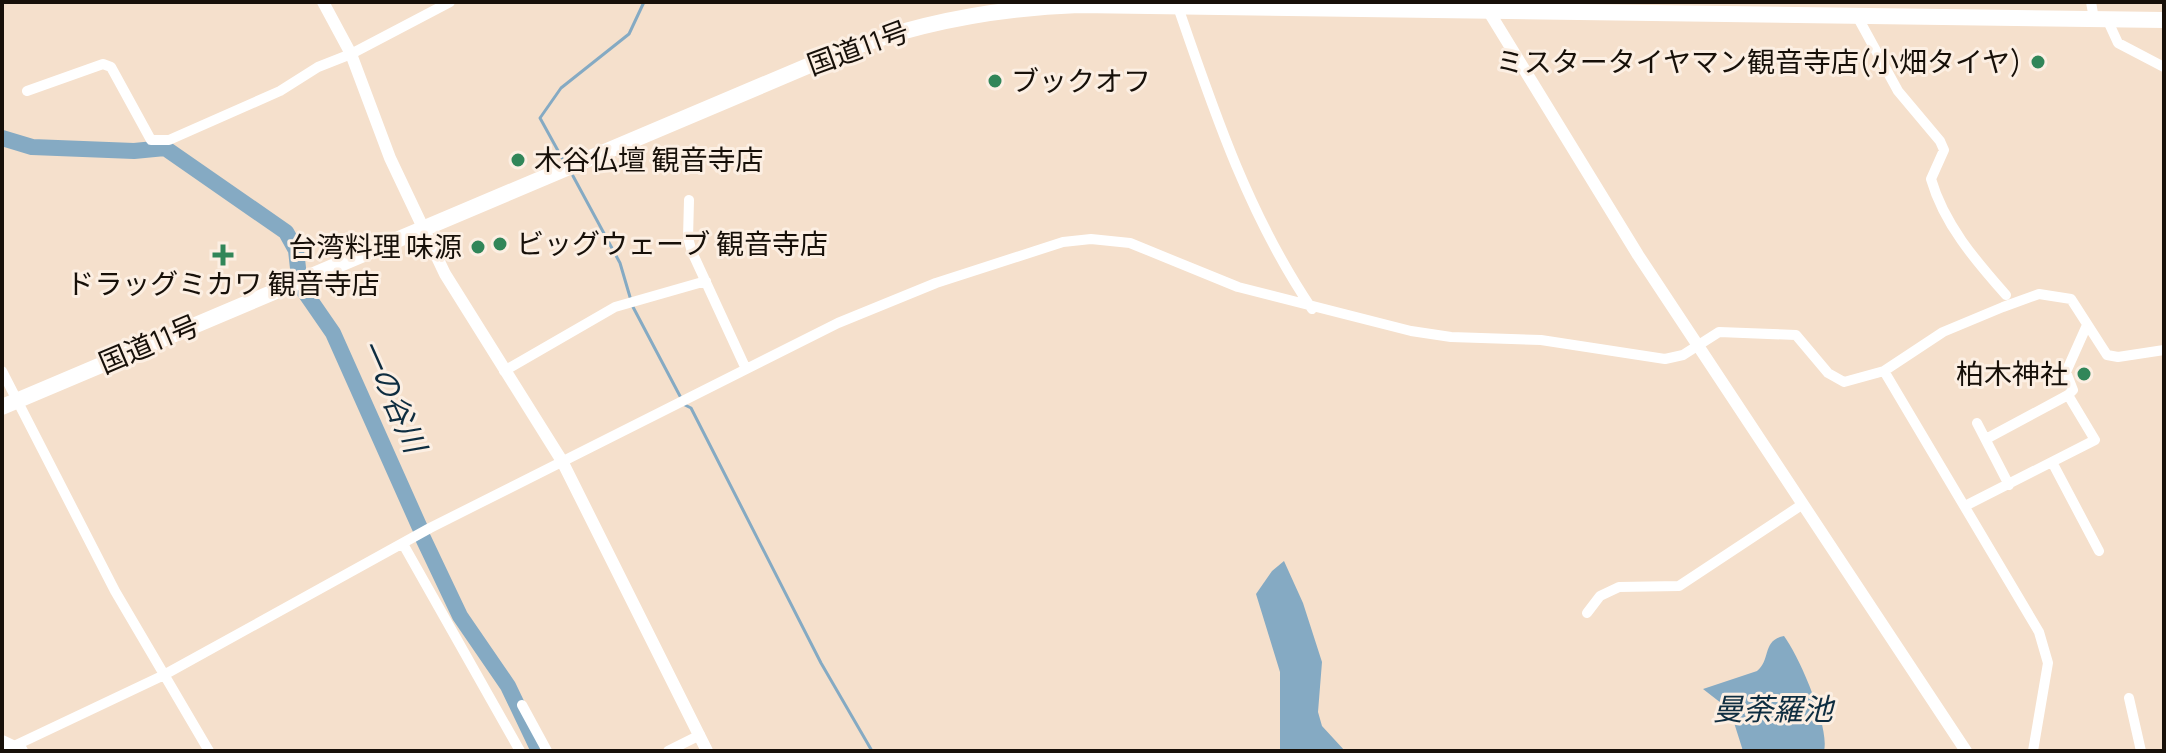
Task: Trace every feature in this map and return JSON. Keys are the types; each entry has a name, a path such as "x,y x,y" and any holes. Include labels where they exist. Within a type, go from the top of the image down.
{"highway":[{"name":"国道11号","path":"10,404 836,54 901,31 966,16 1043,6 1594,7 1857,16 2098,13 2164,20"}],"street":[{"path":"323,2 351,54 390,158 445,274 562,461 707,751"},
{"path":"27,91 103,64 111,67 151,140 169,140 280,91 318,67 351,54 450,2"},
{"path":"1178,7 1212,106 1261,227 1312,309"},
{"path":"1486,7 1696,345 1966,751"},
{"path":"2098,13 2118,43 2164,67"},
{"path":"1857,16 1898,91 1940,141 1944,150 1931,179 1945,212 1973,258 2006,295"},
{"path":"689,200 688,238 746,369"},
{"path":"12,747 162,676 403,544 838,323 936,283 1063,242 1091,239 1130,243 1238,287 1312,309 1437,336 1541,340 1665,359 1683,355 1719,332 1796,335 1828,373 1844,382 1884,371 1943,332 2039,294 2071,299 2103,350 2112,357 2164,350"},
{"path":"504,371 615,307 706,281"},
{"path":"1986,439 2073,390 2066,372 2087,325"},
{"path":"2,371 10,404 162,676 209,751"},
{"path":"1884,371 2039,632 2047,657 2033,751"},
{"path":"1965,506 2095,440 2068,395"},
{"path":"1977,423 2009,485"},
{"path":"2052,462 2099,551"},
{"path":"1587,613 1600,596 1619,587 1679,586 1803,504"},
{"path":"403,544 520,751"},
{"path":"2129,698 2141,751"},
{"path":"522,705 547,751"},
{"path":"668,751 700,735"}],"water":[{"path":"1284,561 1303,603 1322,662 1318,712 1322,726 1345,751 1280,751 1280,672 1256,594 1272,571"},
{"name":"曼荼羅池","path":"1784,636 1805,675 1818,709 1825,740 1824,751 1743,751 1730,710 1703,689 1757,671 1772,642"}],"waterway":[{"path":"562,158 540,118 561,88 629,34 644,2"},
{"name":"一の谷川","path":"2,138 32,147 134,151 165,148 286,232 296,250 298,268"},
{"path":"573,176 620,263 630,297"},
{"name":"一の谷川","path":"304,291 333,333 420,528"},
{"path":"633,307 681,398"},
{"path":"685,405 691,408 821,663 872,751"},
{"name":"一の谷川","path":"423,538 460,616 508,686 539,751"}],"place":[{"name":"ミスタータイヤマン観音寺店(小畑タイヤ)","path":"2038,62"},
{"name":"ブックオフ","path":"995,81"},
{"name":"木谷仏壇 観音寺店","path":"518,160"},
{"name":"ビッグウェーブ 観音寺店","path":"500,244"},
{"name":"台湾料理 味源","path":"478,247"},
{"name":"ドラッグミカワ 観音寺店","path":"223,255"},
{"name":"柏木神社","path":"2084,374"}]}
